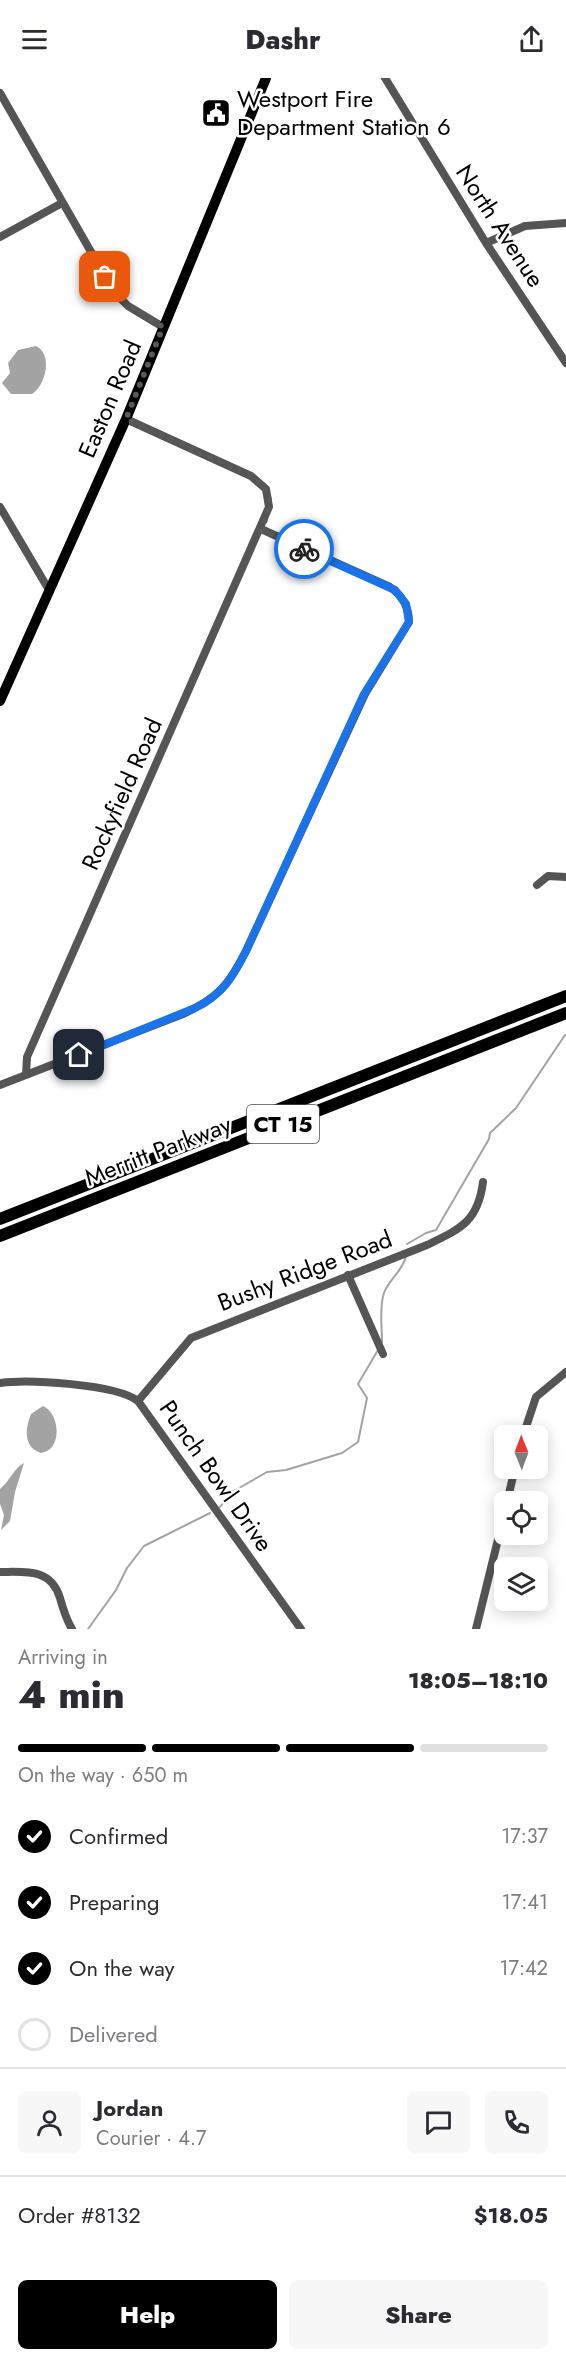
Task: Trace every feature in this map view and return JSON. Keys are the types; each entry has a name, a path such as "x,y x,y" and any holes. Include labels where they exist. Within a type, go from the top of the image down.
{"highway":[{"name":"Merritt Parkway","path":"0,1219 566,996"},
{"name":"Merritt Parkway","path":"0,1236 566,1013"}],"main road":[{"name":"Easton Road","path":"0,701 126,419 266,78"}],"street":[{"name":"North Avenue","path":"385,78 486,243 566,363"},
{"path":"0,93 102,273 120,300 163,327"},
{"path":"0,237 62,203"},
{"path":"486,243 525,226 566,223"},
{"name":"Rockyfield Road","path":"26,1075 26,1062 36,1036 261,530 268,513 270,500 268,492 261,483 245,473 126,419"},
{"path":"0,507 49,590"},
{"path":"0,1085 183,1014 210,1001 226,986 246,951 364,694 409,622 409,613 404,601 390,587 261,530"},
{"path":"537,885 548,876 566,877"},
{"name":"Bushy Ridge Road","path":"138,1401 191,1338 427,1245 464,1226 475,1211 483,1182"},
{"path":"348,1275 382,1353"},
{"path":"527,1425 536,1397 566,1372"},
{"name":"Punch Bowl Drive","path":"0,1383 29,1381 102,1389 122,1393 138,1401 301,1629"},
{"path":"476,1629 497,1545"},
{"path":"0,1572 35,1573 51,1580 72,1629"}],"shaded area":[{"path":"36,346 45,356 46,362 41,384 32,394 11,394 2,383 10,373 8,363 18,350"},
{"path":"43,1406 53,1416 57,1432 53,1446 41,1453 28,1442 27,1431 31,1414"},
{"path":"24,1463 15,1492 10,1521 1,1530 4,1515 0,1504 0,1489"}],"waterway":[{"path":"407,1244 436,1230 489,1139 490,1133 516,1108 565,1035"},
{"path":"382,1342 382,1299 406,1256"},
{"path":"220,1507 232,1492 267,1472 286,1470 342,1453 358,1442 367,1398 358,1384 378,1350"},
{"path":"88,1629 144,1546 210,1513"}],"way so far":[{"path":"105,277 120,300 163,327 126,419 245,473 261,483 268,492 270,500 268,513 261,530 304,549"}],"place":[{"name":"Westport Fire Department Station 6","path":"216,113"}],"route":[{"path":"79,1055 183,1014 210,1001 226,986 246,951 364,694 409,622 406,604 395,590 304,549"}]}
